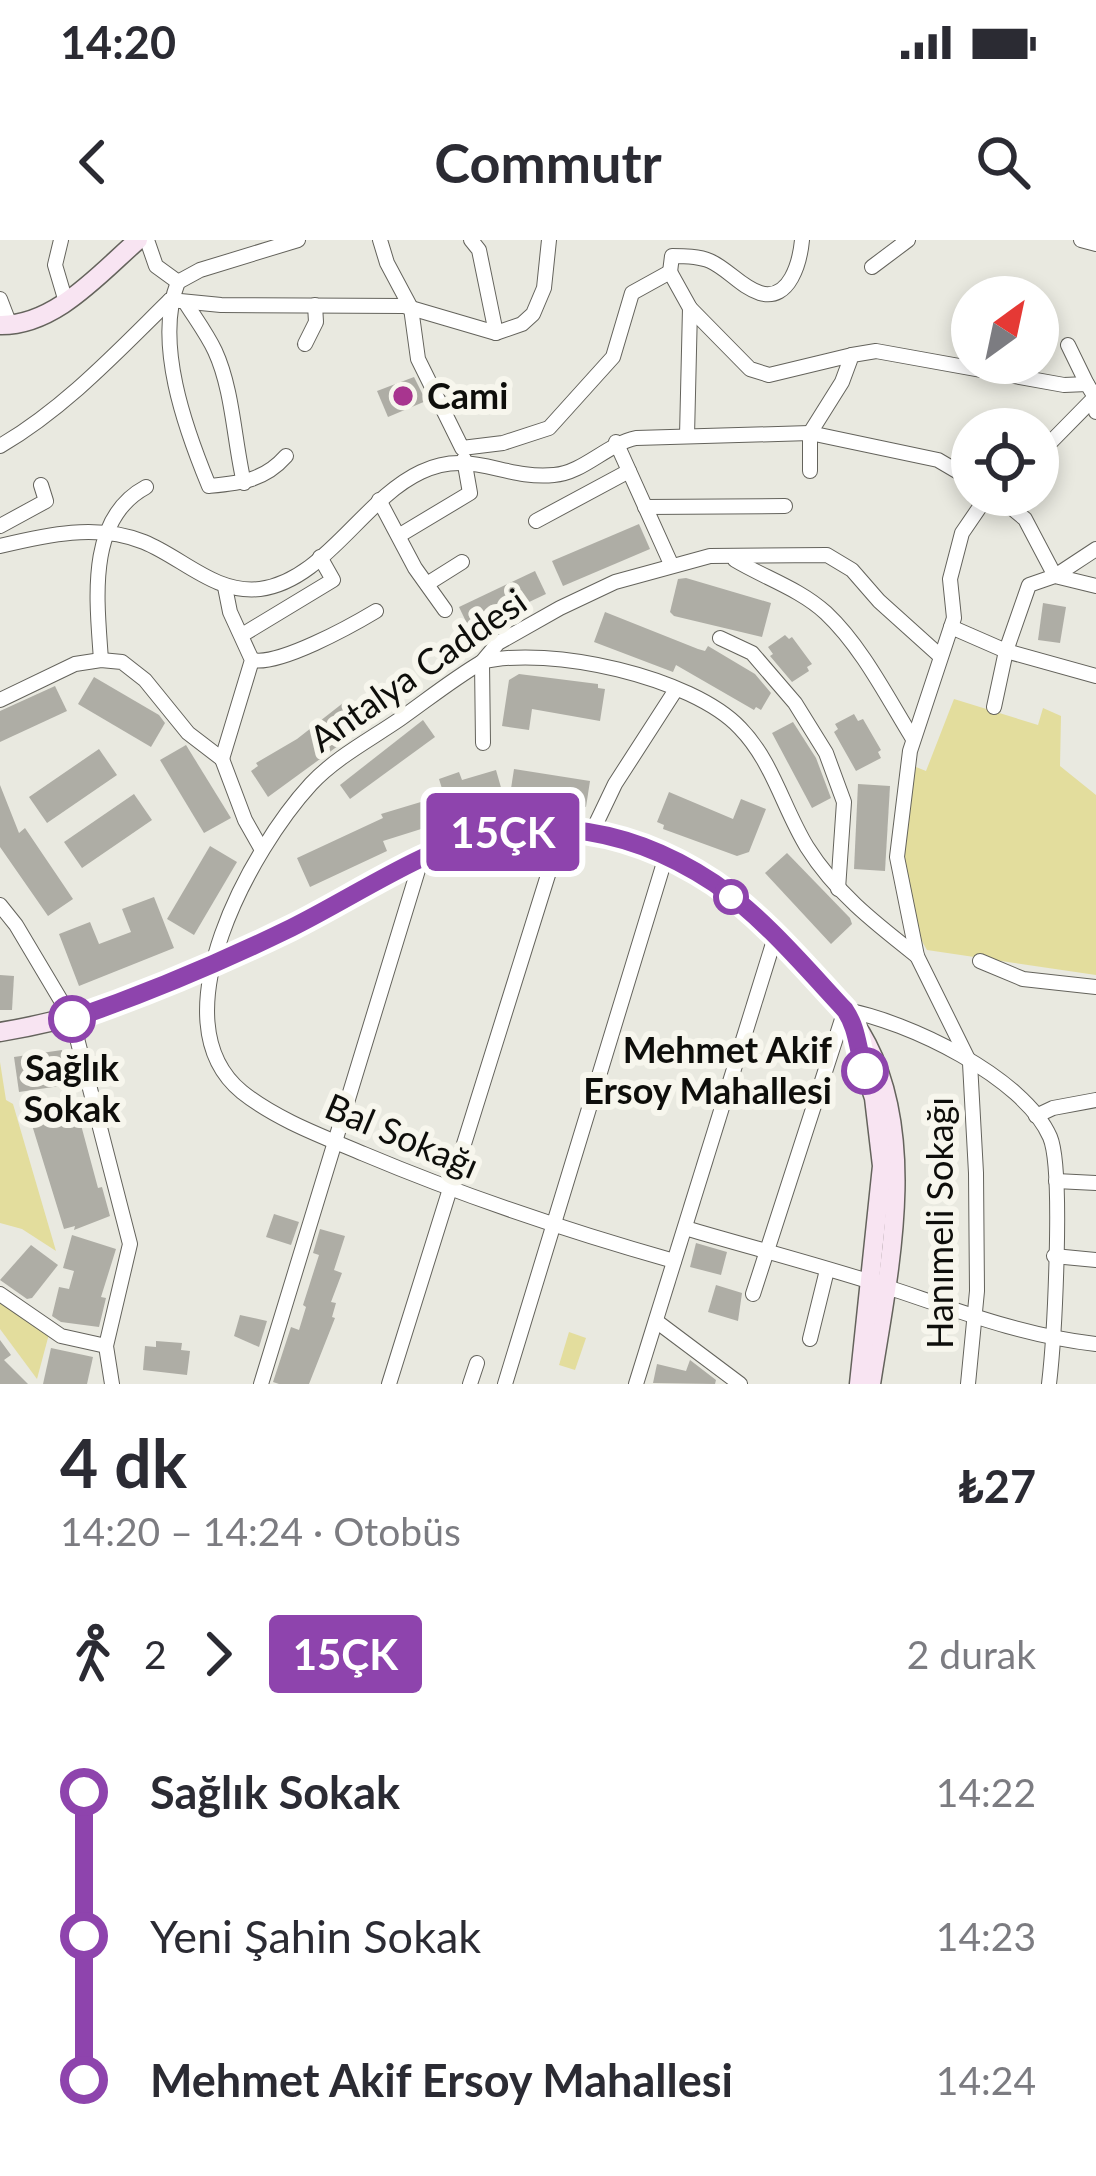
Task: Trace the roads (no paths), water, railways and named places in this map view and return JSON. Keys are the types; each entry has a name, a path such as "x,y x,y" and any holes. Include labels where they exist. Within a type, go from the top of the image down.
{"main road":[{"path":"5,325 26,322 66,302 137,240"},
{"path":"0,1031 72,1019 212,966 344,902 422,857 503,832 563,827 593,830 665,856 716,885 775,937 845,1010 877,1065 896,1146 859,1384"},
{"path":"871,1384 877,1284"}],"street":[{"path":"61,240 55,265 66,302"},
{"path":"147,240 156,266 178,282"},
{"path":"178,282 256,246 298,240"},
{"path":"380,240 411,308 418,358 463,455 470,494 400,535"},
{"path":"471,240 479,250 496,332"},
{"path":"0,446 29,429 178,301 411,308 496,332 522,324 533,314 544,288 549,240"},
{"path":"0,546 49,534 106,532 143,541 225,587 262,589 306,571 392,488 424,470 549,428 613,357 632,293 671,256 708,260 763,294 789,281 800,264 802,240"},
{"path":"872,267 908,240"},
{"path":"1081,240 1096,244"},
{"path":"671,256 690,308 687,436"},
{"path":"178,282 178,301 166,337 195,452 209,486 264,476 286,456"},
{"path":"0,299 5,325"},
{"path":"178,301 215,352 229,396 231,430 244,483"},
{"path":"304,344 316,322 315,305"},
{"path":"690,308 750,369 769,375 876,351 1092,392"},
{"path":"1068,345 1092,392 1096,412"},
{"path":"810,471 810,433 842,382 852,355"},
{"path":"1059,430 1092,392"},
{"path":"463,455 532,476 562,475 616,442 810,433 938,460 951,468"},
{"path":"616,442 671,564"},
{"path":"536,521 629,471"},
{"path":"0,526 46,501 41,485"},
{"path":"100,660 97,600 106,532 126,498 146,487"},
{"path":"379,500 445,610"},
{"path":"645,507 785,506"},
{"path":"970,1063 917,956 897,857 913,739 954,618 950,579 962,533 975,516"},
{"path":"1021,516 1055,576 1096,586"},
{"path":"994,707 1006,651 1029,585 1055,576 1096,549"},
{"name":"Antalya Caddesi","path":"212,966 219,940 272,830 315,779 482,662 498,643 615,582 710,556 826,555 853,570 879,601 939,655"},
{"path":"242,635 333,580 320,557"},
{"path":"731,557 827,614 866,663 913,739"},
{"path":"427,584 462,562"},
{"path":"222,759 252,660 230,612 225,587"},
{"path":"252,660 262,663 286,654 376,611"},
{"path":"950,627 1006,651 1096,676"},
{"path":"719,638 752,653 795,704 826,752 844,802 838,889"},
{"path":"483,743 482,662 508,656 550,658 646,678 715,706 758,749 806,846 838,889 917,956"},
{"path":"0,700 75,664 122,662 145,680 188,733 222,759 262,850"},
{"path":"593,830 615,784 675,691"},
{"path":"389,1384 563,827"},
{"path":"505,1384 665,856"},
{"path":"261,1384 422,857"},
{"path":"0,905 72,1019 130,1244 106,1346 112,1384"},
{"path":"636,1384 775,937"},
{"path":"980,961 1023,979 1096,987"},
{"name":"Bal Sokağı","path":"212,966 209,1030 216,1064 242,1092 337,1142 451,1192 674,1261"},
{"path":"753,1294 845,1010 878,1016 970,1063 1011,1090 1051,1139 1056,1181 1049,1384"},
{"name":"Hanımeli Sokağı","path":"968,1384 976,1173 970,1063"},
{"path":"1036,1116 1096,1100"},
{"path":"1056,1181 1096,1183"},
{"path":"685,1228 877,1284 974,1318 1053,1340 1096,1344"},
{"path":"1054,1256 1096,1260"},
{"path":"810,1339 827,1270"},
{"path":"0,1294 61,1336 106,1346"},
{"path":"656,1321 731,1381"},
{"path":"470,1384 477,1363"}],"place":[{"name":"Cami","path":"403,396"},
{"name":"Sağlık Sokak","path":"72,1019"},
{"name":"Mehmet Akif Ersoy Mahallesi","path":"865,1071"}]}
